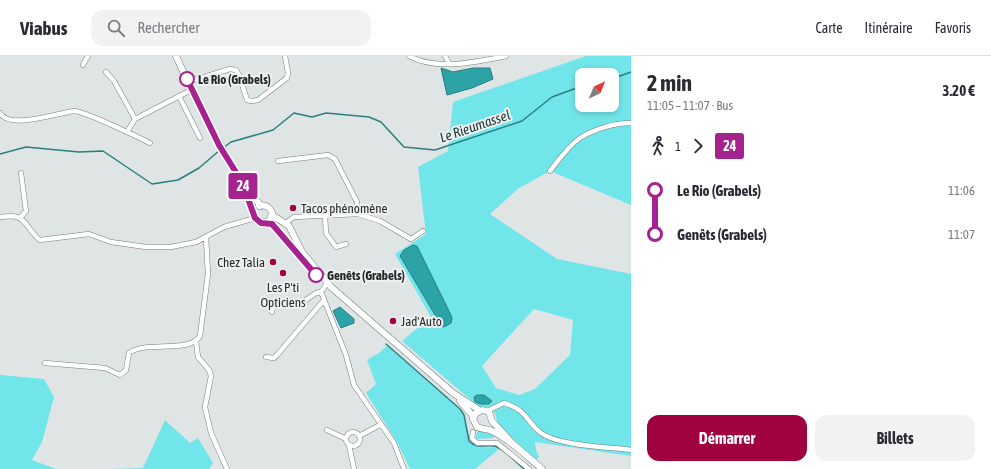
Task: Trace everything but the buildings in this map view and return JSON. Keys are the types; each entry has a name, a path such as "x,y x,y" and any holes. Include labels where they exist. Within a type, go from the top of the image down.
{"street":[{"path":"83,65 88,56"},
{"path":"176,56 219,145 242,182 261,206 269,208 272,215 286,223 302,252 325,282"},
{"path":"188,82 230,69 236,70 247,100 258,100 287,78 288,73 285,56"},
{"path":"409,56 425,62 440,64 474,62 506,56"},
{"path":"444,56 448,63"},
{"path":"106,72 114,81 134,119"},
{"path":"128,132 134,119 192,90"},
{"path":"179,96 200,138"},
{"path":"0,114 8,119 22,122 76,111 128,132 150,144"},
{"path":"550,171 580,138 602,128 622,123 631,123"},
{"path":"278,161 328,155 335,159 357,202 358,214"},
{"path":"20,218 26,211 21,173"},
{"path":"242,182 248,201 258,222 272,224 312,271 454,394 473,416 477,427 482,429 487,428 514,445"},
{"path":"255,215 257,208 261,206"},
{"path":"286,223 294,217 358,214 380,221 411,239 423,231"},
{"path":"0,216 16,216 20,218 33,235 40,240 88,234 111,242 158,247 196,242 224,227 255,215"},
{"path":"266,223 272,215"},
{"path":"325,216 326,233 336,247 346,244"},
{"path":"286,240 293,236"},
{"path":"46,363 105,368 120,375 126,370 129,353 132,350 143,347 174,346 196,341 200,336 208,274 206,237"},
{"path":"325,282 321,292 346,355 354,385 380,425 394,443 404,469"},
{"path":"272,312 273,307 287,301 300,304 316,293 321,292"},
{"path":"266,357 274,358 324,300"},
{"path":"196,341 198,356 209,370 211,376 205,407 211,433 228,469"},
{"path":"454,394 479,410 489,412"},
{"path":"489,412 494,407 504,402 517,407 525,413 541,432 554,440 631,450"},
{"path":"473,416 479,410"},
{"path":"489,412 492,421 514,445 542,469"},
{"path":"487,428 492,421"},
{"path":"346,439 351,433 359,436 380,425"},
{"path":"327,430 346,439 349,445 354,469"},
{"path":"473,432 472,438 477,443 497,443 529,469"},
{"path":"349,445 354,446 358,444 360,440 359,436"}],"shaded area":[{"path":"586,56 631,56 631,205 550,171 519,188 490,214 557,259 631,274 631,456 535,442 539,457 536,460 498,425 495,413 488,407 479,407 402,341 431,317 395,254 426,234 418,167 448,151 453,102","holes":["534,309 573,320 570,355 535,389 519,395 496,388 482,366"]},
{"path":"441,68 453,72 473,68 490,68 493,79 472,88 447,95"},
{"path":"413,245 417,246 452,318 451,323 444,327 441,325 400,256 404,250"},
{"path":"340,307 354,319 354,323 341,328 333,311"},
{"path":"387,346 459,409 463,415 470,443 481,447 492,447 499,449 475,469 410,469 398,444 366,393 376,384 367,360"},
{"path":"0,375 44,379 54,397 42,442 32,460 56,469 0,469"},
{"path":"477,395 484,395 492,401 489,404 480,404 475,402 474,397"},
{"path":"165,420 190,443 198,438 213,463 209,469 110,469 143,468"},
{"path":"479,431 495,434 493,438 478,439 476,437 477,432"}],"waterway":[{"name":"Le Rieumassel","path":"619,76 631,72"},
{"name":"Le Rieumassel","path":"223,148 231,142 273,130 294,113 312,117 326,113 369,117 381,122 404,147 435,150 522,121 552,97 575,89"},
{"name":"Le Rieumassel","path":"0,154 26,147 79,152 103,151 152,184 178,180 199,168 220,150"},
{"path":"386,344 460,409 464,415 469,441 472,444 480,446 495,446 509,455 524,469"}],"bus line":[{"name":"24","path":"187,79 219,145 242,182 256,220 261,223 272,224 316,275"}],"place":[{"name":"Le Rio (Grabels)","path":"187,79"},
{"name":"Tacos phénomène","path":"293,208"},
{"name":"Chez Talia","path":"273,262"},
{"name":"Les P'ti Opticiens","path":"283,273"},
{"name":"Genêts (Grabels)","path":"316,275"},
{"name":"Jad'Auto","path":"393,321"}]}
